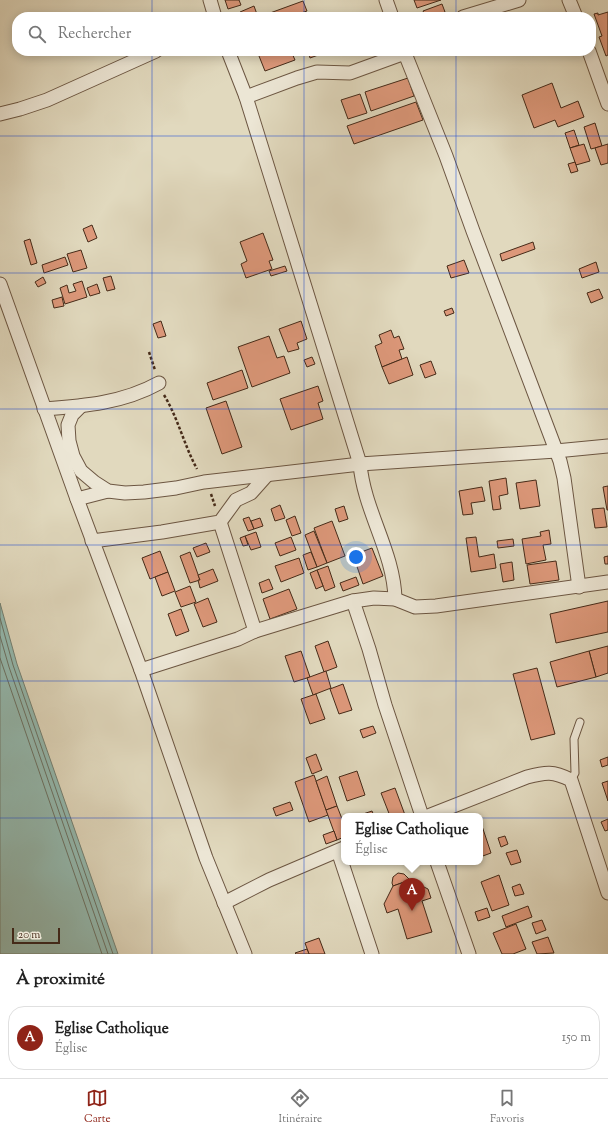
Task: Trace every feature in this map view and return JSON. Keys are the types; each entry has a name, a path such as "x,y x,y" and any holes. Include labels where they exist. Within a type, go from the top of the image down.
{"street":[{"path":"210,0 214,12"},
{"path":"386,0 390,12"},
{"path":"479,12 519,0"},
{"path":"569,0 574,12"},
{"path":"0,114 20,110 46,100 145,56"},
{"path":"230,56 246,97 360,464 361,478 366,498 391,568 395,584 395,599"},
{"path":"246,97 317,72 350,73 395,56"},
{"path":"407,56 446,156 556,451 564,478 579,587"},
{"path":"591,56 608,104"},
{"path":"0,284 44,410 141,670 204,851 245,954"},
{"path":"44,410 110,402 134,395 159,383"},
{"path":"81,406 72,415 68,425 72,456 81,471 108,491"},
{"path":"77,499 108,491 125,493 144,492 176,488 204,482 360,464 556,451 608,446"},
{"path":"92,541 126,538 220,522 236,500 251,493 267,475"},
{"path":"220,522 255,631"},
{"path":"141,670 238,639 255,631 353,601 374,598 395,599 415,607 436,606 608,582"},
{"path":"353,601 385,705 421,813"},
{"path":"436,813 527,777 544,772 554,773 571,780 608,893"},
{"path":"224,902 269,880 341,849"},
{"path":"346,865 372,954"},
{"path":"438,865 470,954"}],"lane":[{"path":"571,780 575,773 574,739 580,722"}],"path":[{"path":"148,352 159,383 172,409 192,460 211,495 220,522"}],"water":[{"path":"0,603 17,664 118,954 0,954"}],"building":[{"path":"225,0 239,0 241,5 228,9"},
{"path":"414,0 441,0 417,8"},
{"path":"303,1 307,11 304,12 273,12"},
{"path":"442,4 445,12 424,12"},
{"path":"254,6 256,12 240,12"},
{"path":"608,12 608,55 606,56 599,37 602,36 596,20 596,14 598,13 598,15"},
{"path":"259,56 293,56 295,60 265,71"},
{"path":"408,78 414,96 371,111 365,92"},
{"path":"552,83 561,108 578,101 584,117 558,127 555,120 534,128 522,95"},
{"path":"360,94 367,113 348,119 341,100"},
{"path":"416,102 423,120 354,144 347,126"},
{"path":"595,123 602,146 591,149 584,127"},
{"path":"574,130 579,145 570,148 565,133"},
{"path":"584,144 590,161 576,165 570,148"},
{"path":"608,144 608,163 601,165 595,148"},
{"path":"575,162 578,171 571,173 568,164"},
{"path":"92,225 97,238 88,242 83,229"},
{"path":"263,233 273,260 269,261 272,269 246,278 241,264 247,261 240,242"},
{"path":"30,239 37,263 31,265 24,241"},
{"path":"533,242 535,249 502,261 500,254"},
{"path":"81,250 87,268 73,272 67,254"},
{"path":"65,257 68,265 44,273 42,265"},
{"path":"464,260 469,273 451,278 447,266"},
{"path":"596,262 599,272 582,278 579,269"},
{"path":"285,266 287,271 271,276 269,271"},
{"path":"111,276 115,289 107,291 103,278"},
{"path":"43,277 46,283 38,287 35,282"},
{"path":"82,281 87,297 65,304 60,288 67,285 69,293 76,291 73,284"},
{"path":"97,284 100,293 90,296 87,288"},
{"path":"599,289 603,298 591,303 587,293"},
{"path":"62,297 64,306 54,308 52,300"},
{"path":"452,308 454,313 446,316 444,311"},
{"path":"161,321 166,336 158,338 153,324"},
{"path":"301,321 307,339 297,343 299,349 288,352 279,329"},
{"path":"391,330 394,338 399,336 404,349 399,350 402,359 382,367 375,346 382,343 379,335"},
{"path":"269,336 277,358 284,356 290,373 252,387 238,347"},
{"path":"312,357 315,364 307,367 304,360"},
{"path":"407,357 413,375 389,384 382,367"},
{"path":"431,361 436,374 425,378 420,365"},
{"path":"242,370 248,388 213,400 207,383"},
{"path":"318,386 323,401 318,403 323,419 291,430 280,399"},
{"path":"226,401 242,447 222,454 206,408"},
{"path":"506,478 508,494 499,496 501,509 493,510 489,481"},
{"path":"536,480 540,506 520,509 516,483"},
{"path":"608,486 608,510 607,510 603,487"},
{"path":"482,487 485,501 471,503 473,514 463,515 459,491"},
{"path":"280,505 285,518 275,521 271,509"},
{"path":"344,506 348,519 339,522 335,509"},
{"path":"604,508 607,527 595,528 592,509"},
{"path":"295,516 301,533 292,536 286,520"},
{"path":"249,517 254,529 248,531 243,519"},
{"path":"260,518 263,526 254,529 251,521"},
{"path":"332,521 345,556 327,563 314,528"},
{"path":"549,530 551,544 543,545 546,560 526,564 522,539 541,536 540,532"},
{"path":"314,531 327,563 317,567 305,535"},
{"path":"256,532 261,547 251,550 245,536"},
{"path":"245,536 248,545 243,546 240,538"},
{"path":"291,537 296,550 280,556 275,543"},
{"path":"476,537 479,557 494,554 496,568 471,572 466,538"},
{"path":"513,539 514,546 498,548 497,541"},
{"path":"206,543 210,552 197,557 193,548"},
{"path":"372,548 383,576 363,584 353,555"},
{"path":"160,551 168,572 150,579 142,558"},
{"path":"190,552 200,580 190,583 180,556"},
{"path":"311,552 317,567 308,570 303,555"},
{"path":"608,556 608,564 605,564 604,557"},
{"path":"299,558 304,573 281,582 275,566"},
{"path":"556,561 559,580 530,584 527,565"},
{"path":"512,562 514,580 503,582 500,564"},
{"path":"328,566 335,587 325,591 317,570"},
{"path":"213,569 218,581 200,588 198,580 200,580 198,575"},
{"path":"317,570 323,586 316,589 310,573"},
{"path":"168,572 175,591 162,596 155,577"},
{"path":"356,577 359,585 343,591 340,583"},
{"path":"269,579 273,589 262,593 259,583"},
{"path":"190,586 196,602 181,607 175,592"},
{"path":"289,589 297,609 270,619 263,599"},
{"path":"208,598 217,622 203,627 194,604"},
{"path":"608,601 608,632 556,643 550,614"},
{"path":"181,609 189,631 176,636 168,614"},
{"path":"328,641 337,667 324,672 315,646"},
{"path":"608,646 608,673 596,677 589,651"},
{"path":"301,651 310,677 294,682 285,656"},
{"path":"589,651 596,677 557,687 550,662"},
{"path":"537,668 555,734 531,740 513,674"},
{"path":"326,671 331,688 313,695 307,678"},
{"path":"343,684 352,710 339,714 330,689"},
{"path":"316,694 325,719 310,724 301,699"},
{"path":"373,726 376,733 363,738 360,730"},
{"path":"316,754 322,770 312,774 306,758"},
{"path":"608,757 608,765 602,767 600,760"},
{"path":"357,771 365,795 347,801 339,777"},
{"path":"314,775 328,815 309,822 295,782"},
{"path":"327,776 337,806 326,810 316,781"},
{"path":"608,781 608,801 602,783"},
{"path":"395,788 404,813 389,813 381,793"},
{"path":"290,802 293,810 276,816 273,808"},
{"path":"337,806 341,816 341,838 337,840 326,810"},
{"path":"608,819 608,830 605,831 601,822"},
{"path":"483,829 491,853 483,856"},
{"path":"334,831 337,840 326,844 323,835"},
{"path":"505,836 508,844 501,847 498,838"},
{"path":"517,850 521,862 511,865 506,853"},
{"path":"398,873 404,874 410,880 393,886 393,877"},
{"path":"499,875 509,905 492,911 481,882"},
{"path":"410,880 428,889 431,898 422,901 432,932 407,939 398,909 387,913 384,904 393,886"},
{"path":"520,884 524,894 515,896 512,887"},
{"path":"528,906 532,917 506,927 502,916"},
{"path":"487,908 490,917 478,921 475,912"},
{"path":"542,920 546,930 536,934 532,923"},
{"path":"516,924 526,949 513,954 502,954 493,933"},
{"path":"548,937 554,953 537,954 532,942"},
{"path":"319,938 325,954 309,954 305,943"},
{"path":"307,949 309,954 295,953"}],"place":[{"name":"Eglise Catholique","path":"412,911"}]}
